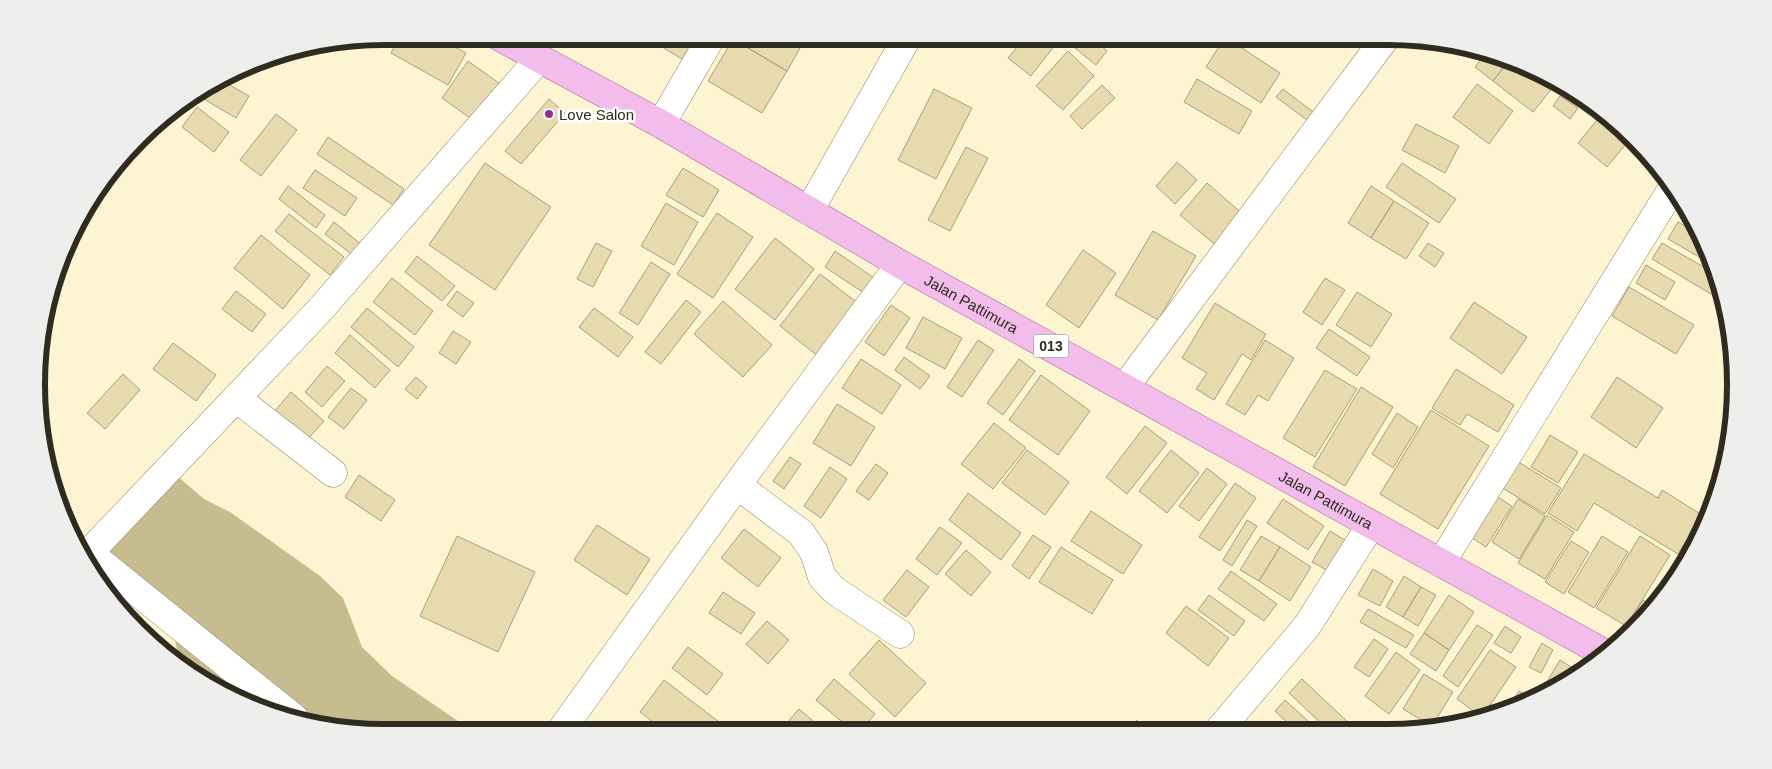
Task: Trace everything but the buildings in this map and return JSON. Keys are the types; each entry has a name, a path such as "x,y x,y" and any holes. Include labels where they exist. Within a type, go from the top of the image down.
{"main road":[{"name":"Jalan Pattimura","path":"520,45 539,58 662,124 900,264 1599,650"}],"street":[{"path":"662,124 707,45"},
{"path":"809,211 903,45"},
{"path":"1125,387 1370,45"},
{"path":"89,553 319,311 539,58"},
{"path":"1441,563 1669,194"},
{"path":"566,724 737,485 900,264"},
{"path":"236,398 333,473"},
{"path":"737,485 801,533 814,552 822,577 834,590 900,634"},
{"path":"1224,724 1307,626 1371,525"},
{"path":"96,564 281,708"}],"shaded area":[{"path":"169,469 204,499 230,512 320,576 343,598 362,647 392,676 462,724 384,724 340,721 275,706 234,689 215,679 178,654 172,625 99,543"}],"place":[{"name":"Love Salon","path":"549,114"}]}
